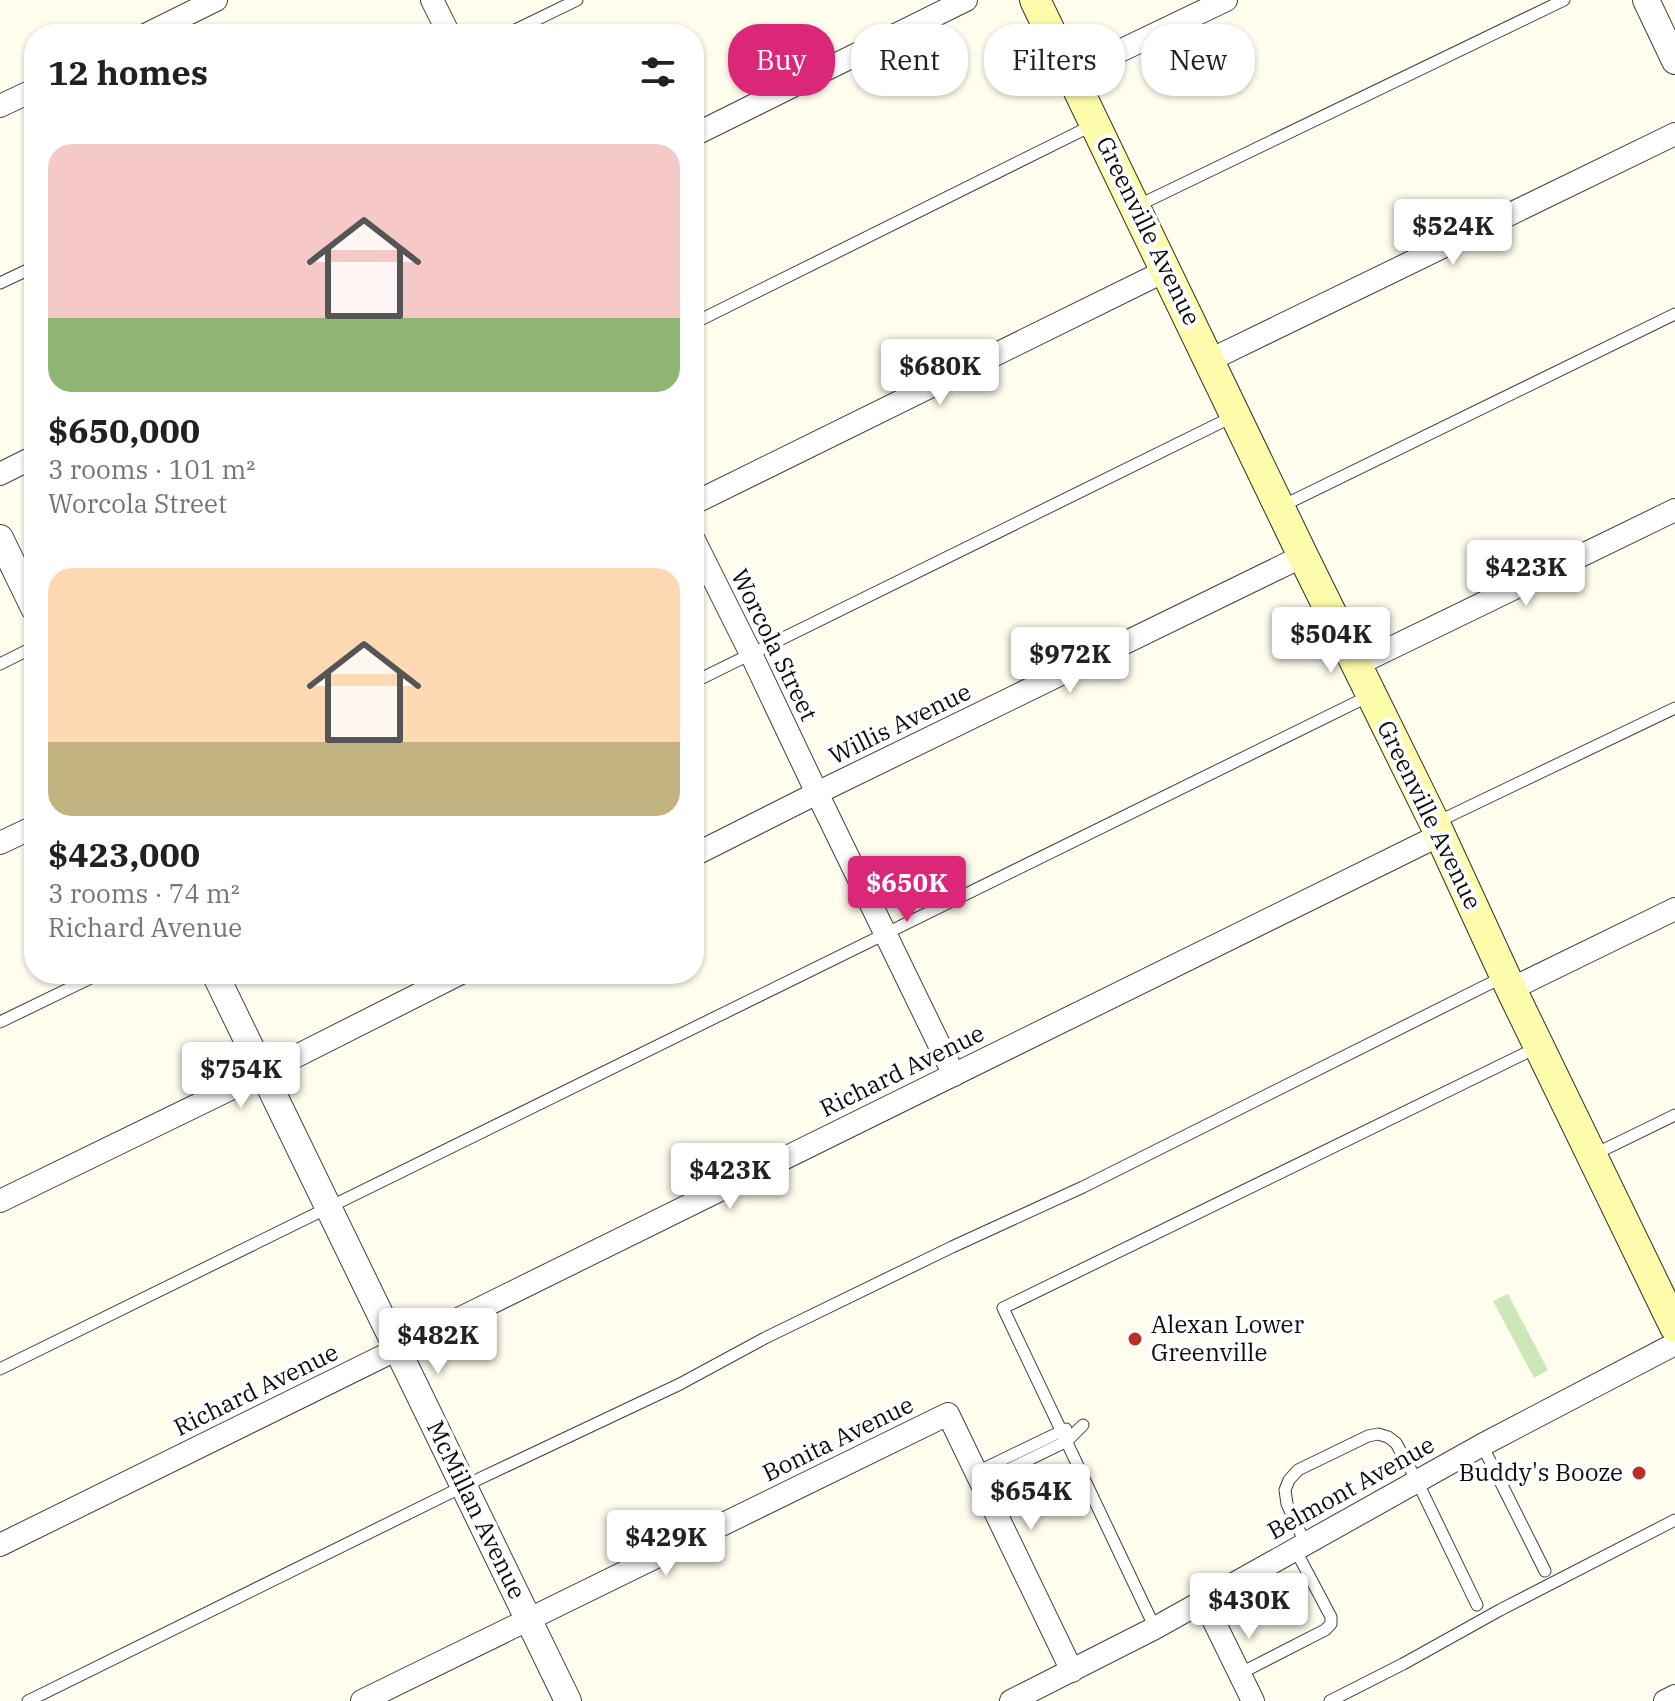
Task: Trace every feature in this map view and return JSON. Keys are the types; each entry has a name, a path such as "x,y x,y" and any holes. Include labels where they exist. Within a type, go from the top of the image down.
{"main road":[{"name":"Greenville Avenue","path":"1035,0 1047,24"},
{"name":"Greenville Avenue","path":"1083,96 1675,1327"}],"street":[{"path":"167,24 216,0"},
{"path":"432,0 444,24"},
{"path":"704,130 966,0"},
{"path":"1125,49 1226,0"},
{"path":"1646,0 1675,61"},
{"path":"0,106 24,95"},
{"path":"1210,360 1675,134"},
{"path":"704,498 1167,270"},
{"path":"0,474 24,462"},
{"path":"1356,665 1675,510"},
{"path":"0,538 24,587"},
{"name":"Willis Avenue","path":"704,850 1303,556"},
{"name":"Worcola Street","path":"704,560 954,1075"},
{"name":"Richard Avenue","path":"0,1545 954,1075 1437,829"},
{"path":"0,843 24,832"},
{"path":"1508,983 1675,909"},
{"name":"McMillan Avenue","path":"220,984 568,1701"},
{"path":"0,1201 439,984"},
{"name":"Belmont Avenue","path":"1011,1701 1155,1628 1482,1445 1675,1344"},
{"name":"Bonita Avenue","path":"362,1701 948,1414 980,1477"},
{"path":"980,1477 1072,1671"},
{"path":"1204,1601 1253,1701"},
{"path":"1665,1701 1675,1696"}],"lane":[{"path":"528,24 577,0"},
{"path":"1136,207 1564,0"},
{"path":"704,318 1096,124"},
{"path":"0,283 24,272"},
{"path":"1280,507 1675,314"},
{"path":"704,677 1236,415"},
{"path":"0,664 24,652"},
{"path":"0,1369 1371,695"},
{"path":"1437,829 1675,708"},
{"path":"28,1701 464,1486 680,1384 765,1338 952,1247 1508,983"},
{"path":"0,1022 78,984"},
{"path":"1155,1628 1003,1308 1539,1047"},
{"path":"1593,1155 1675,1115"},
{"path":"1239,1674 1325,1630 1331,1624 1331,1617 1300,1546 1285,1490 1298,1470 1368,1436 1378,1434 1396,1443 1477,1605"},
{"path":"980,1477 1064,1436"},
{"path":"1482,1445 1545,1571"},
{"path":"1330,1701 1675,1520"}],"green space":[{"path":"1508,1294 1548,1370 1534,1378 1493,1301"}],"place":[{"name":"Alexan Lower Greenville","path":"1135,1339"},
{"name":"Buddy's Booze","path":"1639,1473"}]}
